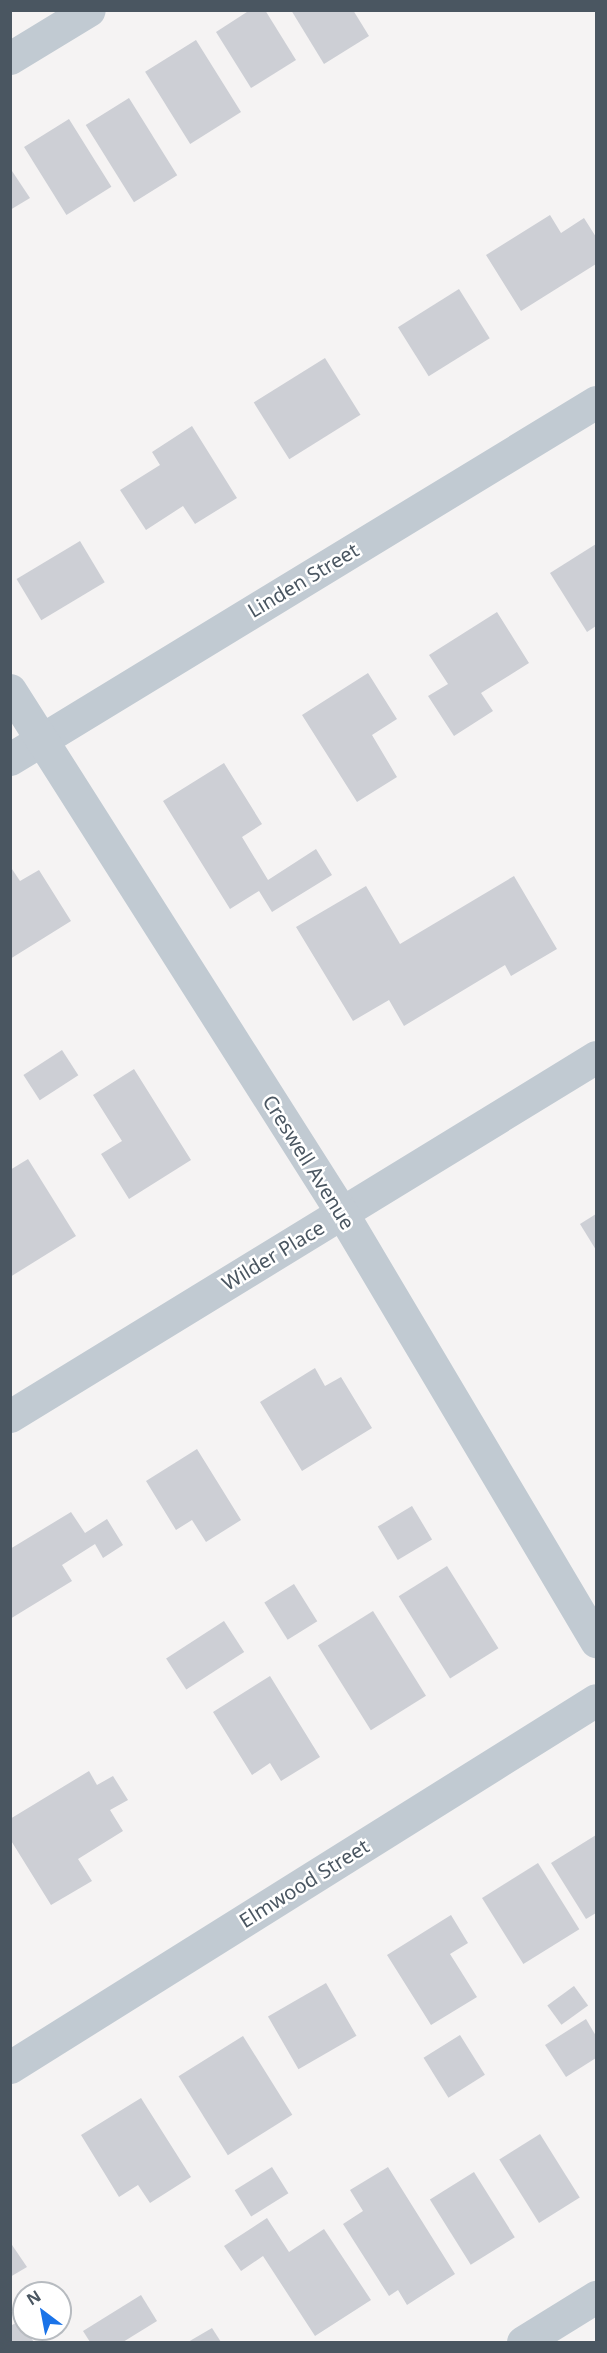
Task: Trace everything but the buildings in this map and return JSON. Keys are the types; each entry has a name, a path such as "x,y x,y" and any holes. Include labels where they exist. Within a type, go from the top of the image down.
{"street":[{"path":"10,58 88,10"},
{"name":"Linden Street","path":"10,759 597,402"},
{"name":"Creswell Avenue","path":"10,690 342,1213 597,1641"},
{"name":"Wilder Place","path":"10,1416 597,1058"},
{"name":"Elmwood Street","path":"10,2067 597,1700"},
{"path":"523,2343 597,2297"}]}
